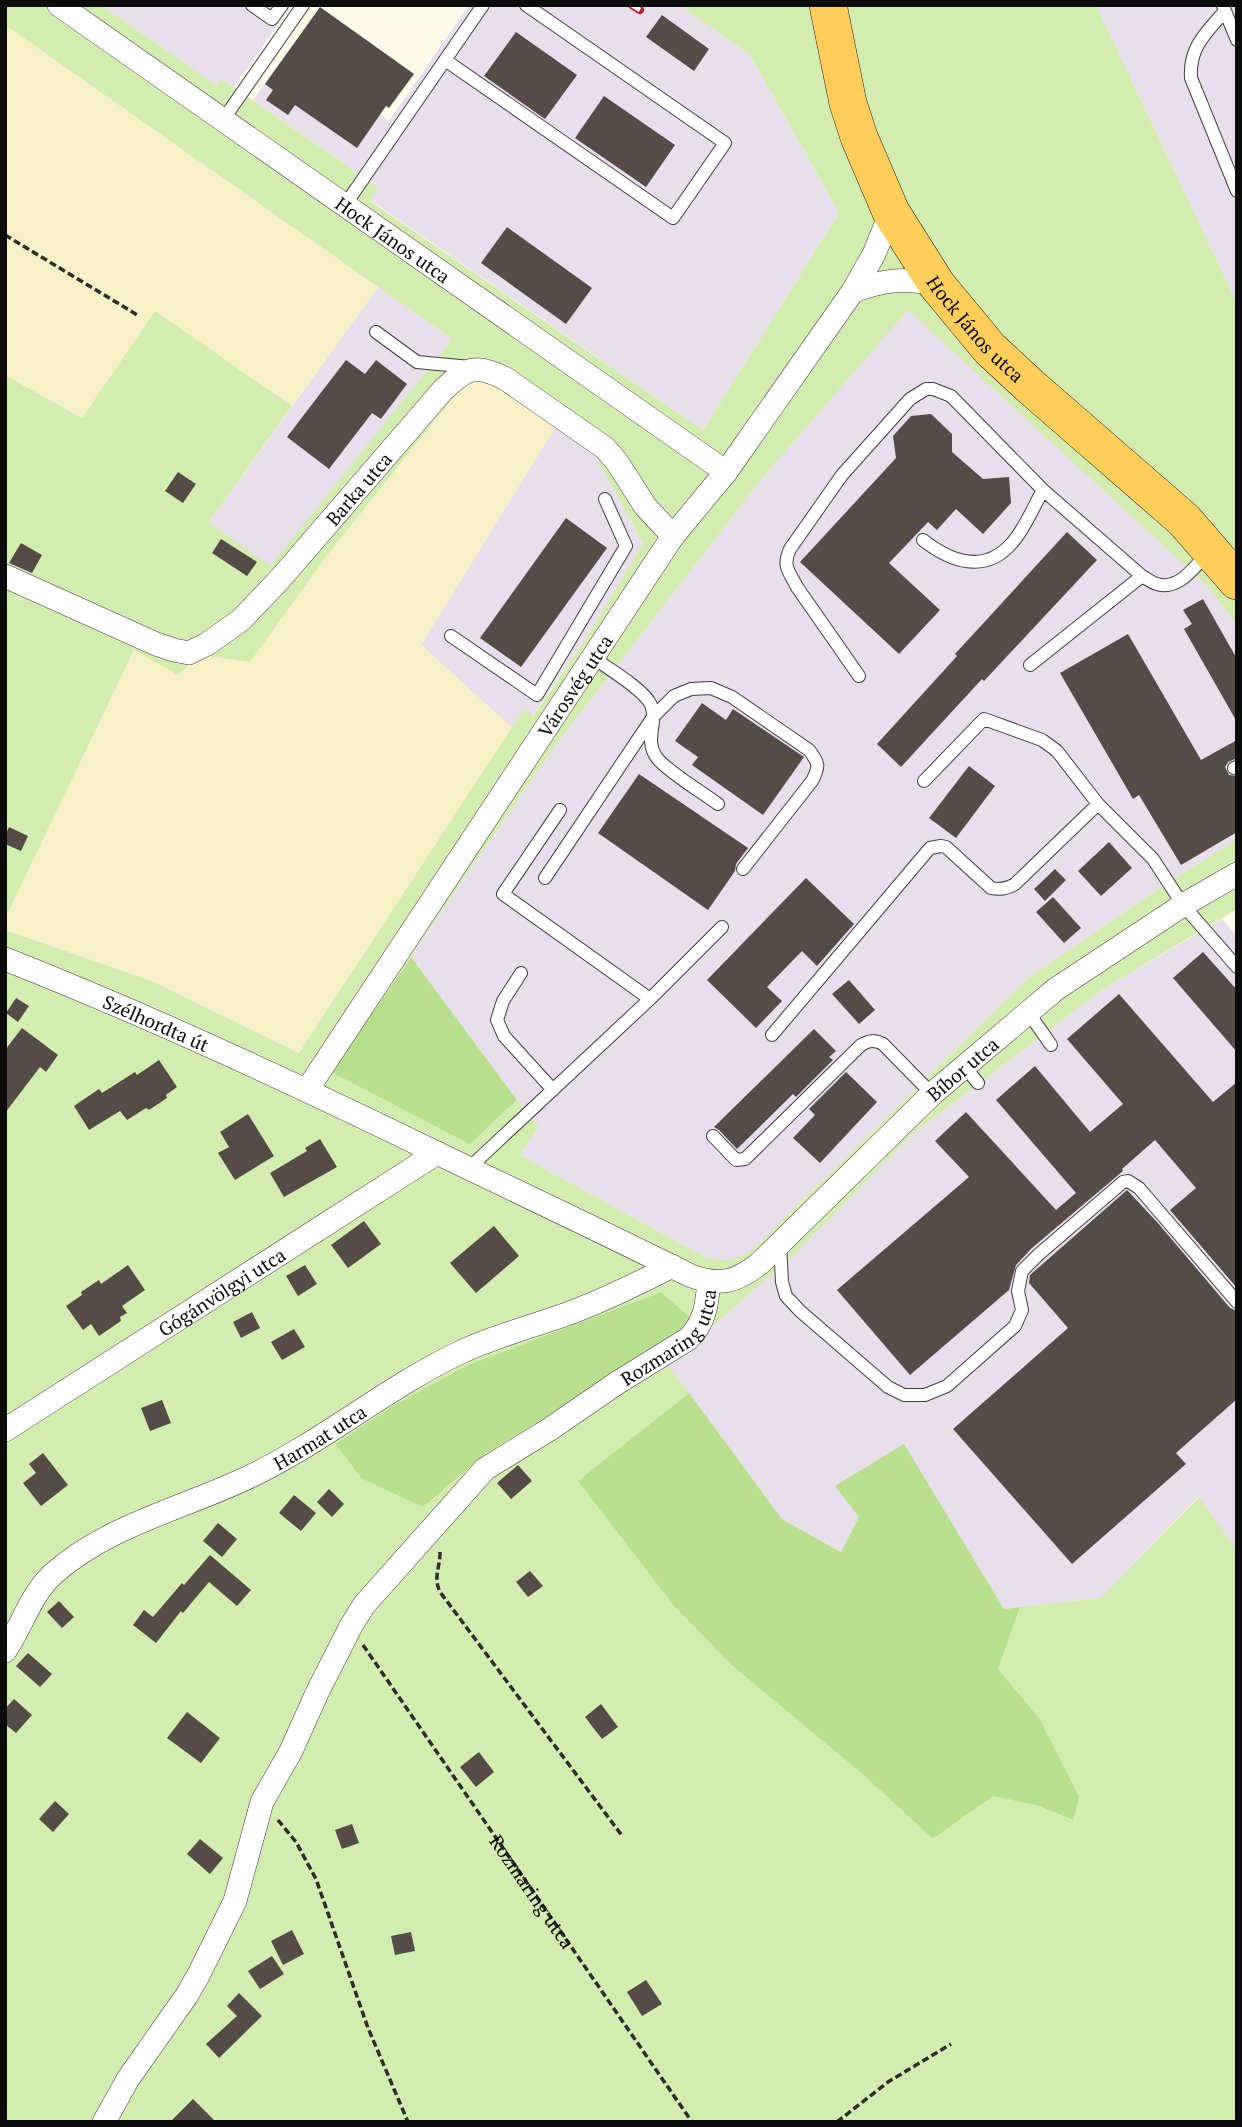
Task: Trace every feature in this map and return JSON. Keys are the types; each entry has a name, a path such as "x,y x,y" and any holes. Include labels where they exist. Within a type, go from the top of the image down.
{"main road":[{"name":"Hock János utca","path":"828,5 848,103 859,137 891,212 937,285 990,349 1184,520 1237,580"}],"street":[{"name":"Hock János utca","path":"59,5 726,472"},
{"name":"Városvég utca","path":"307,1090 563,677 592,657 673,536 726,472 853,291 874,254 891,212"},
{"path":"853,291 888,280 919,280 937,285"},
{"name":"Barka utca","path":"5,576 156,644 189,653 241,620 280,579 443,390 458,375 470,369 481,369"},
{"path":"481,369 506,379 605,448 645,506 673,536"},
{"name":"Bíbor utca","path":"709,1282 726,1282 742,1276 760,1264 903,1134 932,1094 971,1074 1028,1012 1056,989 1183,905 1237,874"},
{"name":"Szélhordta út","path":"5,959 100,997 307,1090"},
{"name":"Rozmaring utca","path":"104,2122 128,2079 199,1974 235,1901 262,1802 291,1751 317,1693 364,1605 485,1469 688,1339 704,1317 707,1304 709,1282 307,1090"},
{"name":"Gógánvölgyi utca","path":"5,1430 437,1153"},
{"name":"Harmat utca","path":"9,1636 41,1587 77,1554 124,1529 226,1488 273,1465 407,1380 462,1351 577,1310 672,1266"}],"lane":[{"path":"252,5 272,19 282,5"},
{"path":"223,120 303,5"},
{"path":"345,205 484,5"},
{"path":"445,60 673,218 725,143 526,5"},
{"path":"1224,8 1237,40"},
{"path":"1224,8 1195,47 1190,68 1191,78 1237,191"},
{"path":"376,332 417,362 481,369"},
{"path":"859,676 797,587 785,560 842,475 910,399 926,389 951,396 1043,490 1142,576 1158,584 1168,585 1180,580 1210,550"},
{"path":"923,540 936,551 961,562 981,562 1000,553 1013,542 1043,490"},
{"path":"451,636 537,695 563,677 626,546 605,499"},
{"path":"1030,665 1142,576"},
{"path":"592,657 645,696 652,706 650,744 657,758 718,804"},
{"path":"545,878 653,717 674,696 691,690 711,688 732,696 809,750 818,762 812,781 743,870"},
{"path":"924,781 984,719 1042,740 1057,751 1098,804 1153,859 1183,905 1237,967"},
{"path":"772,1035 930,848 946,847 991,887 1010,887 1098,804"},
{"path":"560,810 503,894 650,999"},
{"path":"469,1168 650,999 722,927"},
{"path":"521,973 503,1001 496,1020 504,1036 553,1090"},
{"path":"1028,1012 1051,1045"},
{"path":"713,1136 736,1160 745,1159 861,1045 869,1041 875,1040 883,1044 932,1094"},
{"path":"780,1244 782,1282 786,1296 888,1387 904,1395 925,1395 947,1386 1015,1326 1022,1310 1018,1290 1022,1271 1123,1182 1128,1181 1139,1188 1237,1302"}],"path":[{"path":"5,235 139,316"},
{"path":"440,1522 440,1563 435,1582 440,1592 623,1837"},
{"name":"Rozmaring utca","path":"351,1626 692,2122"},
{"path":"262,1802 296,1842 316,1879 369,2028 408,2122"},
{"path":"837,2122 888,2082 951,2044"}],"shaded area":[{"path":"101,5 292,5 234,87 221,79 217,86"},
{"path":"469,5 679,5 750,55 839,213 703,430 370,200 378,187 253,100 289,50 389,121"},
{"path":"1096,5 1237,5 1237,303"},
{"path":"5,25 378,287 292,406 155,312 82,418 5,375"},
{"path":"378,287 452,339 270,567 209,522"},
{"path":"908,309 1207,586 1237,625 1237,839 1161,887 1028,978 753,1249 738,1259 726,1262 707,1258 520,1155 539,1126 411,957 555,746 765,475"},
{"path":"478,378 491,382 556,426 421,645 512,728 299,1053 152,981 5,930 5,919 134,649 178,674 200,654 250,661 326,557 464,384"},
{"path":"556,426 591,448 643,543 588,635 532,716 524,710 512,728 421,645"},
{"path":"1222,919 1237,936 1237,1550 1198,1497 1100,1598 1004,1609 904,1445 859,1517 842,1552 782,1519 668,1365 793,1256 914,1133 1102,990"}],"green space":[{"path":"5,5 101,5 216,85 221,79 234,87 378,187 370,201 703,430 839,213 750,55 679,5 1096,5 1237,303 1237,625 1207,586 908,310 765,475 555,746 355,1038 470,1144 517,1100 539,1126 520,1155 707,1258 731,1260 753,1249 1028,978 1161,887 1237,839 1237,909 1102,990 914,1133 793,1256 668,1365 689,1393 579,1481 858,1770 933,1839 993,1796 1038,1806 1072,1820 1039,1718 998,1669 1020,1607 1100,1598 1199,1497 1237,1550 1237,2122 5,2122 5,930 152,981 299,1053 524,709 533,716 588,635 643,543 591,448 491,382 478,378 464,384 326,557 250,662 200,655 178,675 134,650 5,919 5,375 82,418 155,311 292,406 209,522 270,566 452,339 5,25","holes":["661,1292 691,1328 488,1452 423,1507 394,1405 468,1365"]},
{"path":"411,957 517,1100 470,1144 333,1073"},
{"path":"661,1292 687,1315 691,1328 488,1452 423,1507 361,1478 336,1444 394,1405 468,1365"},
{"path":"689,1393 782,1519 841,1552 859,1517 835,1486 904,1444 1004,1609 1020,1607 998,1669 1039,1718 1079,1797 1073,1820 1038,1806 993,1796 933,1839 858,1770 732,1665 675,1607 578,1481"}],"building":[{"path":"320,7 414,74 389,108 386,106 357,148 295,105 288,115 266,100 273,90 265,84"},
{"path":"662,15 709,49 694,71 646,37"},
{"path":"516,32 577,75 545,119 484,76"},
{"path":"604,96 675,145 646,187 575,138"},
{"path":"507,227 592,288 566,324 481,263"},
{"path":"346,360 365,374 376,360 407,384 381,419 372,413 329,469 287,437"},
{"path":"931,414 952,434 952,452 983,479 1009,477 1011,503 983,534 956,509 937,530 928,522 889,563 940,610 899,654 800,562 896,458 893,436 911,416"},
{"path":"178,472 196,484 183,503 165,491"},
{"path":"566,518 607,548 521,667 480,638"},
{"path":"1067,532 1097,560 901,767 877,744"},
{"path":"221,539 257,562 247,576 212,553"},
{"path":"21,543 42,555 32,573 9,563"},
{"path":"1203,599 1237,659 1237,722 1184,629 1192,624 1183,610"},
{"path":"1128,634 1201,760 1237,740 1237,758 1228,762 1225,767 1229,775 1237,776 1237,832 1181,865 1139,795 1133,799 1060,673"},
{"path":"702,703 726,720 733,709 804,757 763,815 692,765 698,757 675,741"},
{"path":"969,766 995,786 956,838 929,818"},
{"path":"639,774 748,848 708,910 598,833"},
{"path":"9,827 28,836 21,851 5,844"},
{"path":"1109,842 1132,868 1101,896 1078,871"},
{"path":"1055,869 1066,880 1045,901 1034,889"},
{"path":"806,878 854,924 817,966 802,951 767,987 782,1001 756,1028 707,980"},
{"path":"1053,897 1081,928 1064,943 1036,912"},
{"path":"1203,952 1237,990 1237,1052 1173,978"},
{"path":"849,980 875,1010 859,1024 832,994"},
{"path":"1119,994 1213,1102 1237,1082 1237,1288 1170,1210 1196,1188 1155,1140 1122,1169 1123,1171 1032,1248 1016,1265 1009,1290 910,1375 837,1290 969,1177 935,1141 966,1112 1056,1210 1076,1193 996,1100 1035,1066 1090,1132 1123,1104 1067,1039"},
{"path":"16,998 29,1006 18,1022 6,1013"},
{"path":"22,1028 58,1055 46,1072 40,1067 5,1113 5,1050"},
{"path":"814,1029 836,1051 829,1057 833,1060 796,1097 793,1094 737,1149 714,1127"},
{"path":"159,1060 177,1087 166,1095 167,1098 127,1120 120,1111 89,1130 74,1106 99,1089 102,1093"},
{"path":"846,1072 877,1102 820,1163 793,1138 815,1115 809,1109"},
{"path":"248,1114 274,1156 235,1180 218,1153 229,1147 220,1132"},
{"path":"320,1139 337,1167 284,1197 270,1173 307,1151 305,1148"},
{"path":"1127,1190 1230,1308 1237,1311 1237,1399 1176,1453 1186,1464 1072,1564 953,1429 1068,1328 1029,1283 1030,1275"},
{"path":"364,1221 381,1244 348,1268 331,1245"},
{"path":"494,1226 519,1256 476,1293 450,1263"},
{"path":"128,1265 145,1290 122,1306 127,1313 120,1317 121,1321 99,1336 91,1324 83,1330 66,1306 99,1280 101,1284"},
{"path":"305,1265 317,1284 298,1296 286,1276"},
{"path":"252,1312 260,1328 241,1338 233,1322"},
{"path":"294,1329 305,1347 282,1360 271,1342"},
{"path":"162,1400 171,1423 150,1431 141,1408"},
{"path":"43,1453 68,1485 41,1506 23,1483 36,1473 29,1464"},
{"path":"518,1465 532,1481 511,1499 497,1483"},
{"path":"329,1489 344,1504 332,1517 317,1502"},
{"path":"294,1495 316,1513 301,1531 279,1513"},
{"path":"218,1523 237,1539 222,1557 203,1541"},
{"path":"210,1555 251,1590 237,1606 209,1582 183,1613 181,1611 156,1643 133,1625 144,1610 153,1617"},
{"path":"530,1571 543,1586 528,1597 516,1582"},
{"path":"59,1601 74,1617 62,1628 47,1612"},
{"path":"28,1653 52,1674 40,1687 16,1666"},
{"path":"14,1699 32,1715 16,1733 5,1724 5,1709"},
{"path":"601,1704 618,1727 602,1739 585,1717"},
{"path":"187,1712 220,1738 201,1763 167,1738"},
{"path":"479,1752 494,1772 476,1787 460,1767"},
{"path":"55,1801 69,1814 53,1832 39,1819"},
{"path":"352,1824 359,1843 342,1849 335,1830"},
{"path":"200,1839 223,1858 210,1874 187,1854"},
{"path":"292,1930 304,1954 283,1965 271,1941"},
{"path":"411,1932 415,1951 395,1955 391,1936"},
{"path":"272,1956 284,1974 260,1989 248,1971"},
{"path":"646,1980 662,2004 642,2016 627,1992"},
{"path":"239,1993 262,2016 219,2058 206,2044 237,2016 227,2006"},
{"path":"193,2099 216,2122 170,2122"}],"railway":[{"path":"632,5 640,10"}]}
